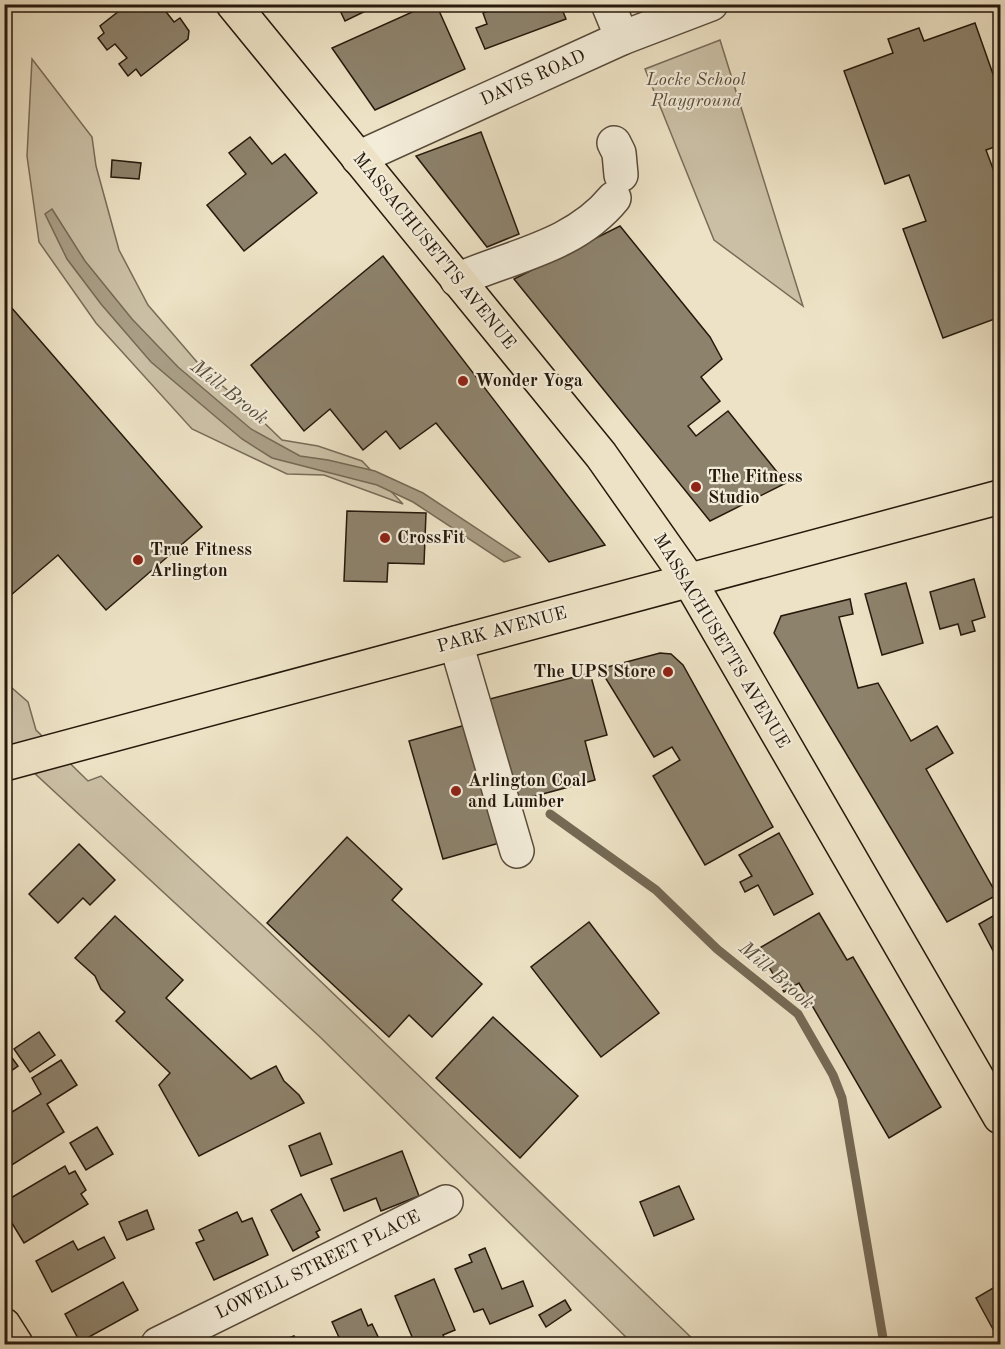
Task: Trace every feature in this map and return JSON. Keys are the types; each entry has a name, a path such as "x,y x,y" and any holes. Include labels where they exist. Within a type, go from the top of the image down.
{"main road":[{"name":"MASSACHUSETTS AVENUE","path":"233,4 601,455 689,580 997,1104"},
{"name":"PARK AVENUE","path":"6,764 1000,497"},
{"path":"4,1325 16,1344"}],"street":[{"path":"608,4 622,38"},
{"name":"DAVIS ROAD","path":"358,158 622,38 711,4"},
{"path":"457,280 490,265 548,246 570,235 601,214 617,187 619,153 614,143"},
{"path":"456,643 517,851"},
{"name":"LOWELL STREET PLACE","path":"158,1344 446,1202"}],"green space":[{"name":"Locke School Playground","path":"720,40 803,306 714,240 645,69"},
{"path":"32,59 92,137 96,166 119,250 148,305 203,369 282,440 318,446 362,461 403,504 324,475 287,474 192,429 96,323 39,242 27,156"},
{"path":"4,681 28,702 36,730 88,781 101,776 262,925 698,1344 633,1344 319,1036 5,746"}],"shaded area":[{"path":"52,209 85,261 132,319 178,367 251,429 300,456 375,471 423,493 520,557 504,562 413,502 377,485 272,458 242,439 151,362 101,304 67,259 45,214"}],"building":[{"path":"128,4 160,4 174,22 180,18 189,31 188,39 141,76 136,69 128,76 119,64 127,58 115,44 107,50 98,38 104,33 100,26"},
{"path":"337,4 380,4 345,21"},
{"path":"430,4 436,4 465,69 375,110 332,48"},
{"path":"506,4 560,4 566,19 485,49 476,28 487,24 483,13"},
{"path":"975,23 1000,94 1000,145 986,150 995,174 1000,172 1000,317 943,338 903,229 926,221 909,175 885,184 844,71 893,53 888,39 919,28 924,41"},
{"path":"481,132 519,234 487,247 416,156"},
{"path":"250,137 272,164 285,154 317,193 244,251 207,205 246,174 229,153"},
{"path":"112,160 141,163 139,179 111,177"},
{"path":"620,226 710,337 722,359 701,377 720,401 688,426 696,436 728,411 786,483 710,521 514,279"},
{"path":"383,256 605,545 549,562 436,423 400,449 386,431 363,450 330,409 304,431 251,365"},
{"path":"4,299 202,527 106,610 58,555 4,601"},
{"name":"CrossFit","path":"347,511 426,513 424,564 388,563 387,582 344,581"},
{"path":"974,579 985,617 972,621 975,631 961,635 958,624 940,629 930,592"},
{"path":"906,583 923,643 882,655 865,594"},
{"path":"850,599 853,614 839,617 858,688 878,683 911,741 937,726 953,753 926,769 997,895 947,922 774,633 781,616"},
{"path":"660,653 671,654 683,665 773,827 705,865 653,776 680,760 672,747 654,757 600,669"},
{"path":"590,673 607,735 585,741 595,780 509,803 482,701"},
{"name":"Arlington Coal and Lumber","path":"469,724 503,842 443,859 409,741"},
{"path":"779,833 813,894 774,915 758,885 745,892 740,882 752,876 739,855"},
{"path":"347,837 402,889 392,900 482,984 432,1037 409,1015 389,1037 267,923"},
{"path":"79,844 115,880 90,905 83,898 58,923 29,894"},
{"path":"1000,912 1000,964 979,924"},
{"path":"819,913 847,960 853,957 941,1107 889,1138 799,983 784,992 758,949"},
{"path":"115,916 183,980 166,998 251,1079 276,1066 284,1081 304,1103 199,1156 159,1085 170,1073 116,1021 125,1012 101,989 95,976 75,958"},
{"path":"589,922 659,1013 601,1057 531,967"},
{"path":"493,1017 578,1096 520,1158 436,1078"},
{"path":"39,1032 55,1055 30,1072 14,1049"},
{"path":"4,1047 18,1066 4,1076"},
{"path":"61,1060 77,1085 47,1104 64,1132 4,1170 4,1117 41,1094 32,1078"},
{"path":"97,1127 113,1154 86,1170 70,1143"},
{"path":"320,1133 332,1164 301,1176 289,1146"},
{"path":"402,1151 419,1196 381,1211 376,1198 344,1211 331,1179"},
{"path":"65,1166 69,1174 75,1171 86,1190 81,1194 88,1204 24,1243 4,1210 4,1202"},
{"path":"679,1186 694,1219 654,1236 640,1202"},
{"path":"301,1194 320,1230 316,1232 319,1237 293,1251 271,1210"},
{"path":"147,1210 154,1229 127,1240 119,1222"},
{"path":"237,1212 242,1222 252,1218 268,1255 214,1280 196,1243 204,1240 199,1230"},
{"path":"104,1237 115,1258 52,1292 36,1261 73,1241 78,1250"},
{"path":"485,1248 502,1289 523,1281 533,1306 490,1324 483,1309 474,1312 455,1269 472,1262 469,1255"},
{"path":"434,1279 455,1330 443,1335 447,1344 415,1344 395,1296"},
{"path":"123,1282 138,1310 80,1342 65,1314"},
{"path":"1000,1284 1000,1342 976,1298"},
{"path":"565,1300 571,1310 546,1327 539,1315"},
{"path":"361,1309 368,1326 372,1324 381,1343 342,1344 332,1322"},
{"path":"294,1336 298,1344 274,1344"}],"waterway":[{"name":"Mill Brook","path":"550,814 656,890 717,949 798,1014 833,1075 842,1098 884,1344"}],"place":[{"name":"Wonder Yoga","path":"463,381"},
{"name":"The Fitness Studio","path":"696,487"},
{"name":"CrossFit","path":"385,538"},
{"name":"True Fitness Arlington","path":"138,560"},
{"name":"The UPS Store","path":"668,672"},
{"name":"Arlington Coal and Lumber","path":"456,791"}]}
